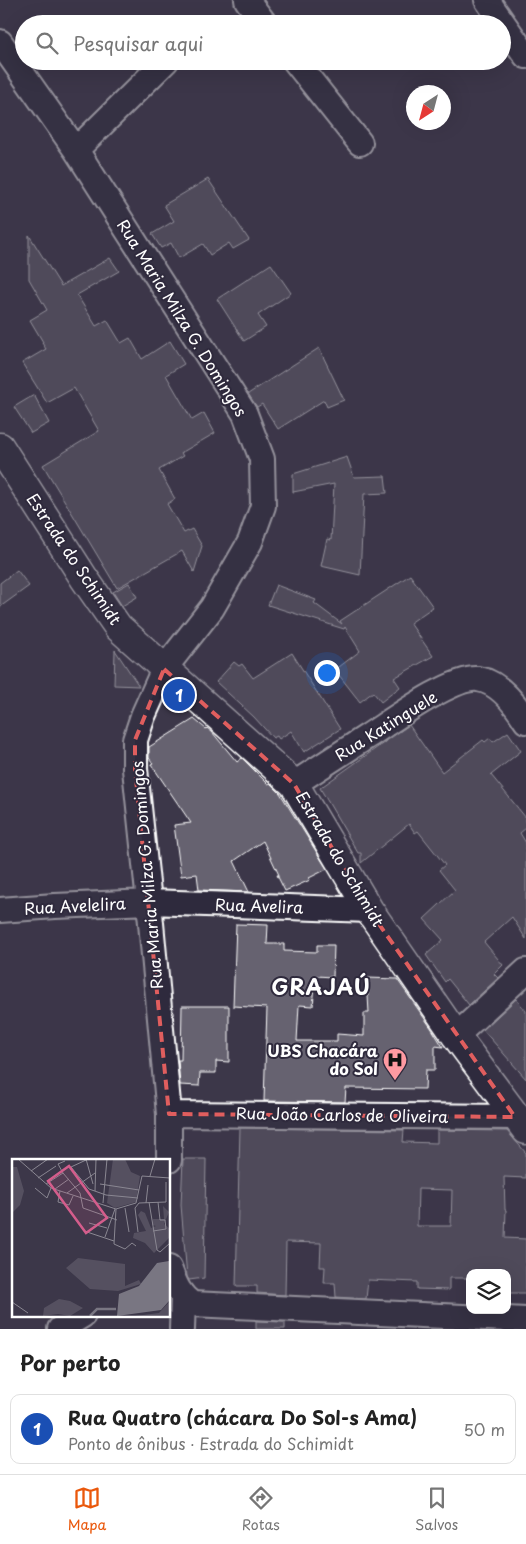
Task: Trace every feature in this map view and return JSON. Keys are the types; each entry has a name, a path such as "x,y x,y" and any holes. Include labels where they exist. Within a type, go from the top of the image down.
{"street":[{"path":"246,0 258,15"},
{"path":"488,0 498,15"},
{"path":"511,34 526,56"},
{"name":"Rua Maria Milza G. Domingos","path":"0,42 15,63"},
{"name":"Rua Maria Milza G. Domingos","path":"20,70 76,150 245,414 262,459 264,506 250,542 212,608 164,669 143,716 135,740 135,769 169,1114 169,1159"},
{"path":"76,150 157,70"},
{"path":"302,70 360,144"},
{"name":"Estrada do Schimidt","path":"0,447 84,578 118,627 294,784 369,910 456,1036 521,1123"},
{"name":"Rua Katinguele","path":"294,784 430,696 462,682 477,679 488,682 515,703 526,721"},
{"name":"Rua Avelira","path":"149,902 369,910"},
{"name":"Rua Avelelira","path":"0,910 149,902"},
{"path":"456,1036 526,971"},
{"name":"Rua João Carlos de Oliveira","path":"169,1114 521,1123"},
{"path":"170,1270 178,1290 188,1301 526,1320"},
{"path":"182,1329 188,1301"},
{"path":"60,1329 81,1316"}],"highlighted area":[{"path":"164,669 294,784 369,910 515,1117 169,1114 135,769 135,740"}],"building":[{"path":"208,179 249,240 233,249 229,243 210,255 203,244 179,258 171,243 161,248 152,234 174,221 164,205"},
{"path":"29,235 61,286 110,258 119,271 77,295 96,326 107,320 121,343 130,338 142,359 170,341 184,364 166,375 192,420 204,413 215,433 181,453 183,456 159,470 175,499 167,504 184,533 192,529 202,546 194,572 182,551 117,588 43,465 99,431 74,388 47,403 22,363 46,349 30,320 47,310 29,279"},
{"path":"271,264 291,293 258,315 266,327 244,341 217,299"},
{"path":"319,348 344,400 327,407 324,400 278,429 262,404 257,407 248,394"},
{"path":"34,395 49,423 31,433 14,407"},
{"path":"347,457 354,477 385,476 387,493 364,494 360,575 321,566 327,539 331,540 334,484 293,492 293,474"},
{"path":"17,570 29,586 0,607 0,583"},
{"path":"410,575 433,607 410,623 433,656 394,678 400,687 381,702 373,692 360,702 335,670 360,651 345,627 344,629 268,605 276,585 316,600 314,603 342,624 340,621"},
{"path":"129,583 137,597 122,606 113,592"},
{"path":"115,650 139,686 114,685"},
{"path":"292,653 340,729 304,752 291,731 279,739 277,736 273,738 254,717 216,682 234,662 239,666 242,664 253,678"},
{"path":"194,719 212,732 237,762 242,758 268,784 270,783 280,793 327,869 309,878 310,880 285,891 263,841 234,861 249,892 199,890 197,874 181,876 174,825 191,823 151,764 153,763 149,758 149,747"},
{"path":"409,725 442,772 483,740 485,742 490,738 493,742 508,732 521,751 491,775 526,818 526,828 520,833 526,843 526,939 512,917 484,942 503,965 494,974 498,978 469,1005 448,979 445,982 426,955 443,940 424,919 455,890 439,870 445,865 418,831 415,833 409,824 361,863 361,853 358,853 320,788"},
{"path":"236,924 268,925 267,944 284,944 284,951 317,952 317,945 334,945 333,977 316,976 313,1006 299,1005 297,1041 337,1041 337,1034 364,1036 364,1013 369,1013 367,978 397,979 443,1047 435,1046 435,1070 426,1070 425,1089 346,1088 345,1102 264,1101 267,1008 233,1006"},
{"path":"516,999 526,1011 526,1079 483,1030"},
{"path":"182,1006 229,1006 229,1062 216,1061 216,1073 200,1073 199,1086 180,1085 178,1060 181,1060"},
{"path":"240,1128 404,1130 403,1142 437,1143 437,1130 507,1131 526,1153 526,1178 504,1177 505,1238 526,1239 526,1293 511,1293 511,1269 466,1269 466,1278 449,1278 449,1290 417,1289 417,1282 368,1280 366,1299 336,1297 335,1283 324,1283 325,1267 320,1267 321,1243 286,1242 285,1295 257,1293 257,1286 236,1286","holes":["418,1189 452,1190 451,1226 417,1226"]},
{"path":"183,1159 206,1159 204,1278 189,1280 187,1277 181,1205"},
{"path":"256,1321 285,1322 285,1329 256,1329"}],"place":[{"name":"Rua Quatro (chácara Do Sol-s Ama)","path":"179,695"},
{"name":"UBS Chacára do Sol","path":"395,1081"}],"district":[{"name":"GRAJAÚ","path":"321,988"}]}
